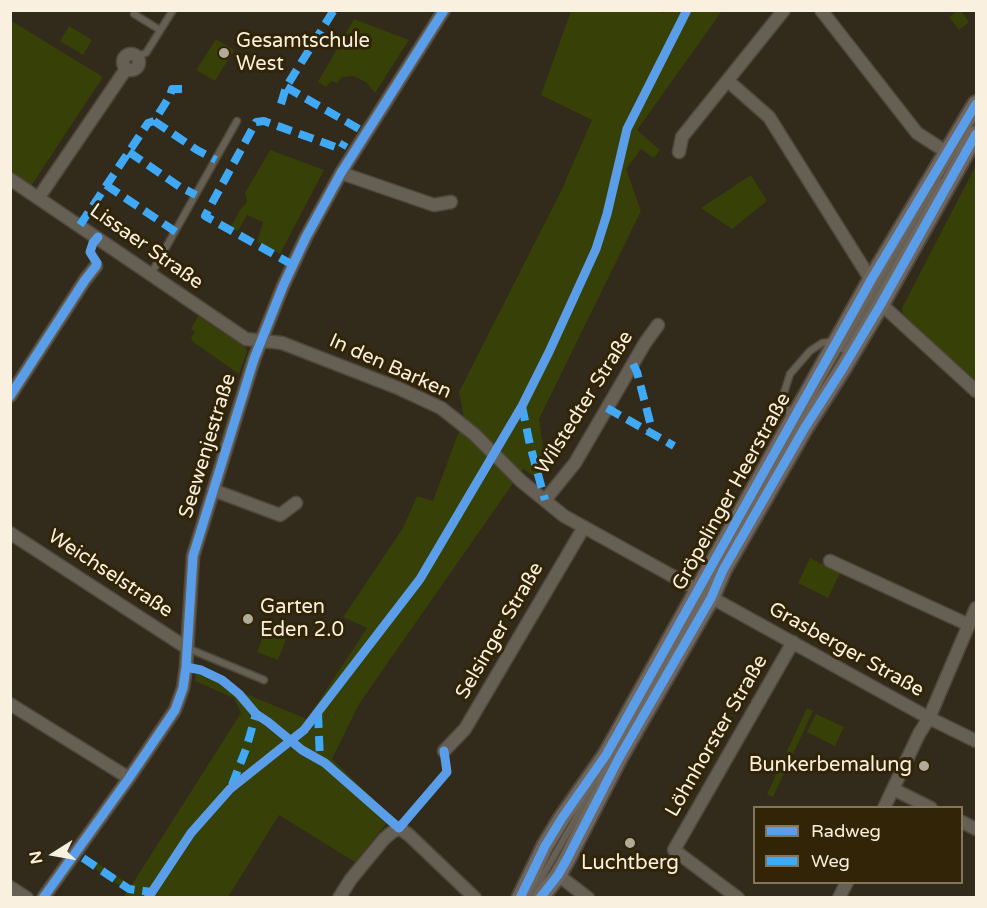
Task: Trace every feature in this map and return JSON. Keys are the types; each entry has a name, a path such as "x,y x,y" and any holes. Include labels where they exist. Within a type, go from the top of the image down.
{"main road":[{"name":"Gröpelinger Heerstraße","path":"540,897 552,873 598,800 704,594 839,345 871,280 976,104"},
{"name":"Gröpelinger Heerstraße","path":"526,892 545,846 606,755 704,594 723,570 804,429 881,304 976,134"}],"street":[{"name":"Seewenjestraße","path":"43,897 175,710 183,688 193,556 254,359 283,286 340,172 444,10"},
{"path":"679,152 682,137 784,10"},
{"path":"821,10 917,133 948,153"},
{"path":"39,198 126,69 136,69 139,64 137,57"},
{"path":"728,81 770,117 871,280"},
{"path":"340,172 434,205 451,202"},
{"name":"Lissaer Straße","path":"10,179 246,339 263,340"},
{"path":"10,396 96,266"},
{"path":"881,304 976,391"},
{"name":"Wilstedter Straße","path":"544,500 575,463 645,343 658,325"},
{"name":"In den Barken","path":"263,340 282,343 398,388 441,408 474,434 521,481 564,516 704,594"},
{"path":"213,490 280,515 296,503"},
{"name":"Selsinger Straße","path":"444,751 465,729 584,527"},
{"name":"Weichselstraße","path":"10,533 187,648"},
{"path":"830,561 969,625"},
{"name":"Grasberger Straße","path":"704,594 928,718 976,741"},
{"path":"884,806 928,718 976,608"},
{"name":"Löhnhorster Straße","path":"738,897 674,850 793,642"},
{"path":"10,704 129,778"},
{"path":"893,789 930,806"},
{"path":"339,897 384,840 391,832 399,828 476,897"},
{"path":"552,873 588,897"},
{"path":"10,887 27,897"}],"lane":[{"path":"137,57 146,53 173,10"},
{"path":"134,14 160,30"},
{"path":"151,274 237,121"},
{"path":"799,417 786,408 783,396 790,375 810,351 822,344 839,345 943,176"},
{"path":"526,892 552,873 603,772 704,594"},
{"path":"187,648 264,680"},
{"path":"603,772 606,755"},
{"path":"526,892 552,873"}],"green space":[{"path":"656,10 664,13 666,11 722,11 637,130 660,150 654,158 641,149 626,169 641,211 539,419 546,468 539,479 523,469 359,704 332,759 396,821 386,824 355,862 279,815 228,897 124,897 127,891 84,861 87,856 131,886 241,713 234,698 195,681 196,666 230,681 246,694 307,719 367,628 343,617 403,528 417,496 433,501 464,418 459,392 562,189 592,120 541,95 571,11"},
{"path":"958,10 969,22 959,30 949,17"},
{"path":"354,19 409,40 375,93 366,82 353,76 342,77 337,83 331,81 326,87 318,82"},
{"path":"10,20 103,77 31,186 11,171"},
{"path":"69,26 92,40 83,55 60,41"},
{"path":"216,39 234,50 215,81 196,70"},
{"path":"270,150 324,170 280,254 257,242 263,222 247,215 238,231 230,228 247,202 245,193"},
{"path":"976,165 976,382 903,314 902,308"},
{"path":"751,175 767,201 732,229 701,208"},
{"path":"198,316 246,348 247,352 239,374 193,342 191,338 195,332 191,329"},
{"path":"810,558 840,573 828,598 798,583"},
{"path":"268,623 289,631 278,660 257,652"},
{"path":"807,708 813,711 773,797 767,794"},
{"path":"816,714 844,727 835,746 807,732"}],"tram line":[{"path":"528,898 832,361 976,114"}],"marked path":[{"path":"281,104 286,87 334,10"},
{"path":"286,87 366,133"},
{"path":"80,225 148,123 154,121 172,89 182,89"},
{"path":"154,121 216,160"},
{"path":"293,265 205,216 256,122 264,121 341,149 345,142"},
{"path":"129,152 180,187 196,195"},
{"path":"106,185 176,232"},
{"path":"633,364 651,426 650,432"},
{"path":"522,406 545,500"},
{"path":"607,408 674,446"},
{"path":"318,713 320,760"},
{"path":"232,785 256,714"},
{"path":"83,858 129,889 151,892"}],"cycle path":[{"path":"43,898 175,710 183,688 186,667 193,556 254,359 283,286 306,237 341,173 444,10"},
{"path":"148,898 191,833 230,789 304,730 420,579 522,406 549,352 596,249 607,214 627,129 687,10"},
{"path":"520,898 545,846 606,755 871,280 976,104"},
{"path":"540,898 558,875 619,758 711,598 723,570 804,429 881,304 976,134"},
{"path":"10,396 96,266 97,263 90,252 98,237"},
{"path":"186,667 201,670 222,680 239,694 256,714 302,750 325,763 399,828 447,772 444,751"}],"place":[{"name":"Gesamtschule West","path":"224,53"},
{"name":"Garten Eden 2.0","path":"248,619"},
{"name":"Bunkerbemalung","path":"924,766"},
{"name":"Luchtberg","path":"630,843"}]}
